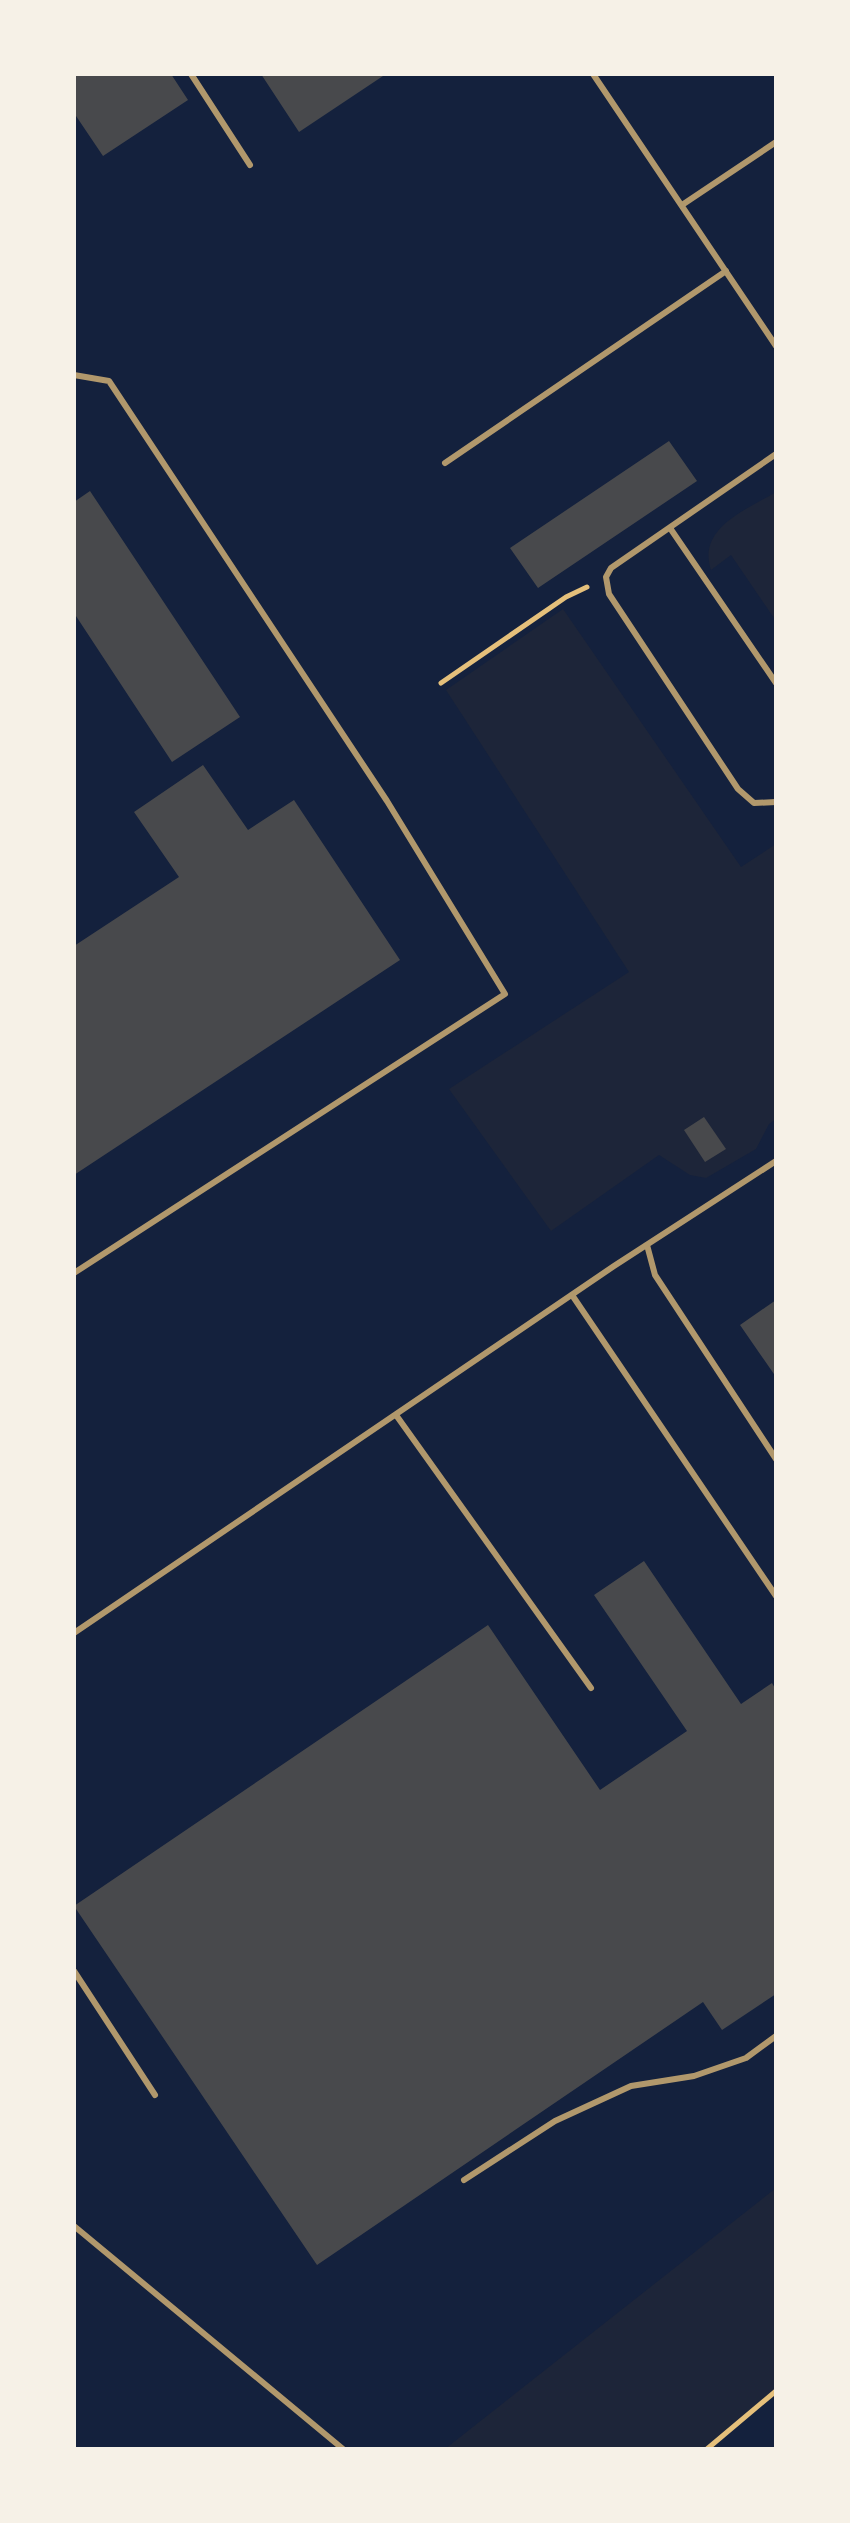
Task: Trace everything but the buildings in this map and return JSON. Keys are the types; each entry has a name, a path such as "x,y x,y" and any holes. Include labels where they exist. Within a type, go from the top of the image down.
{"lane":[{"path":"191,74 250,165"},
{"path":"593,74 776,346"},
{"path":"682,205 776,142"},
{"path":"445,463 726,271"},
{"path":"74,375 109,381 387,801 505,994 74,1273"},
{"path":"776,454 611,568 606,577 609,594 738,789 754,803 776,802"},
{"path":"670,528 776,683"},
{"path":"74,1633 614,1266 776,1161"},
{"path":"647,1245 655,1275 776,1459"},
{"path":"572,1295 776,1596"},
{"path":"396,1415 591,1688"},
{"path":"74,1971 155,2095"},
{"path":"464,2180 555,2121 631,2086 694,2076 746,2058 776,2036"},
{"path":"74,2226 343,2449"}],"path":[{"path":"441,683 566,597 606,577"},
{"path":"707,2449 776,2391"}],"shaded area":[{"path":"776,492 776,621 731,555 711,570 709,555 711,543 727,522"},
{"path":"563,609 741,867 776,844 776,1119 769,1124 756,1149 706,1178 690,1175 659,1155 551,1231 449,1089 629,972 446,690"},
{"path":"776,2188 776,2390 706,2449 445,2449"}]}
